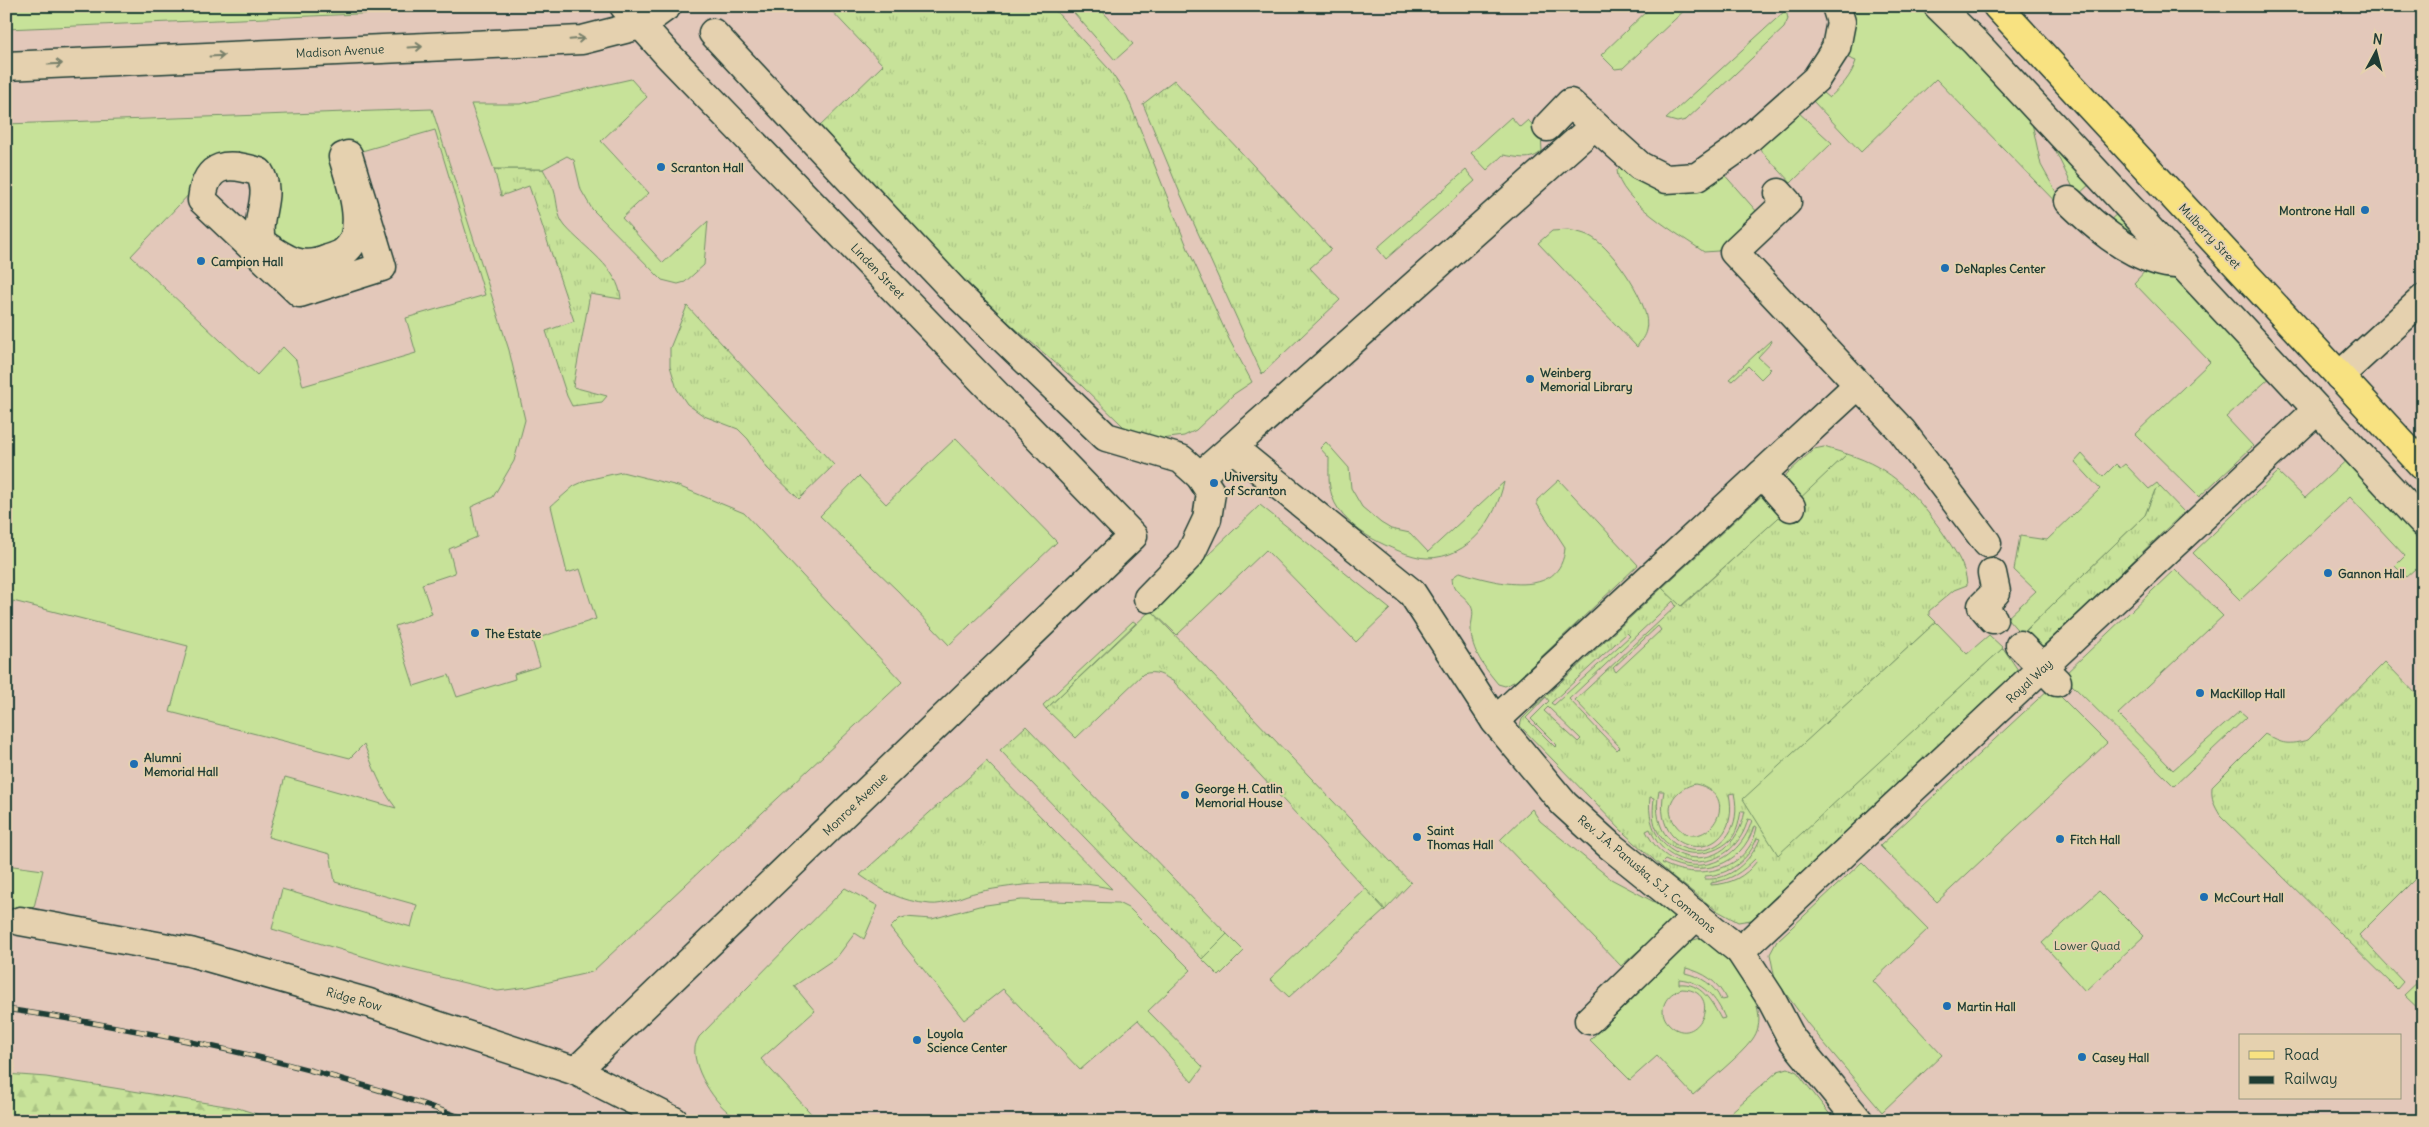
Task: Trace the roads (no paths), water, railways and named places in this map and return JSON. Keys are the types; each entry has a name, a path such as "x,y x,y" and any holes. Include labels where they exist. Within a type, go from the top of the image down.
{"main road":[{"name":"Mulberry Street","path":"1997,6 2423,466"}],"street":[{"name":"Madison Avenue","path":"6,66 582,40 632,15 667,6"},
{"path":"1200,476 1233,448 1557,138 1594,126 1640,166 1653,174 1666,179 1697,176 1737,149 1816,79 1836,48 1841,22 1836,6"},
{"path":"1938,6 1975,42 2185,265 2423,523"},
{"name":"Linden Street","path":"632,15 1133,536"},
{"path":"713,33 957,294 1106,437 1181,459 1200,476 1211,494 1207,518 1190,555 1148,598"},
{"path":"348,155 382,268 300,293 202,200 204,184 218,170 229,166 259,172 265,187 260,228 262,243 282,256 303,266 323,262 344,252 352,244 356,232 356,203 343,157 348,155"},
{"path":"1779,193 1787,202 1734,252 1902,431 1987,543"},
{"path":"2069,201 2104,233 2128,248 2158,261 2185,265"},
{"path":"2339,376 2423,299"},
{"path":"1495,720 1858,385"},
{"name":"Royal Way","path":"1740,951 1866,846 2050,675 2177,555 2317,410"},
{"name":"Rev. J.A. Panuska, S.J., Commons","path":"1233,448 1412,593 1495,720 1564,804 1609,845 1740,951 1770,997 1792,1040 1859,1121"},
{"path":"1762,474 1791,507"},
{"name":"Monroe Avenue","path":"576,1071 1133,536"},
{"path":"1992,573 1996,592 1982,606 1994,619"},
{"path":"2020,645 2050,675"},
{"path":"1589,1020 1697,915"},
{"name":"Ridge Row","path":"20,921 190,952 378,1006 576,1071 674,1121"}],"railway":[{"path":"6,1009 124,1028 242,1053 300,1067 414,1101 471,1121"}],"place":[{"name":"Scranton Hall","path":"661,167"},
{"name":"Montrone Hall","path":"2365,210"},
{"name":"Campion Hall","path":"201,261"},
{"name":"DeNaples Center","path":"1945,268"},
{"name":"Weinberg Memorial Library","path":"1530,379"},
{"name":"University of Scranton","path":"1214,483"},
{"name":"Gannon Hall","path":"2328,573"},
{"name":"The Estate","path":"475,633"},
{"name":"MacKillop Hall","path":"2200,693"},
{"name":"Alumni Memorial Hall","path":"134,764"},
{"name":"George H. Catlin Memorial House","path":"1185,795"},
{"name":"Saint Thomas Hall","path":"1417,837"},
{"name":"Fitch Hall","path":"2060,839"},
{"name":"McCourt Hall","path":"2204,897"},
{"name":"Martin Hall","path":"1947,1006"},
{"name":"Loyola Science Center","path":"917,1040"},
{"name":"Casey Hall","path":"2082,1057"}],"park label":[{"name":"Lower Quad","path":"2087,945"}]}
